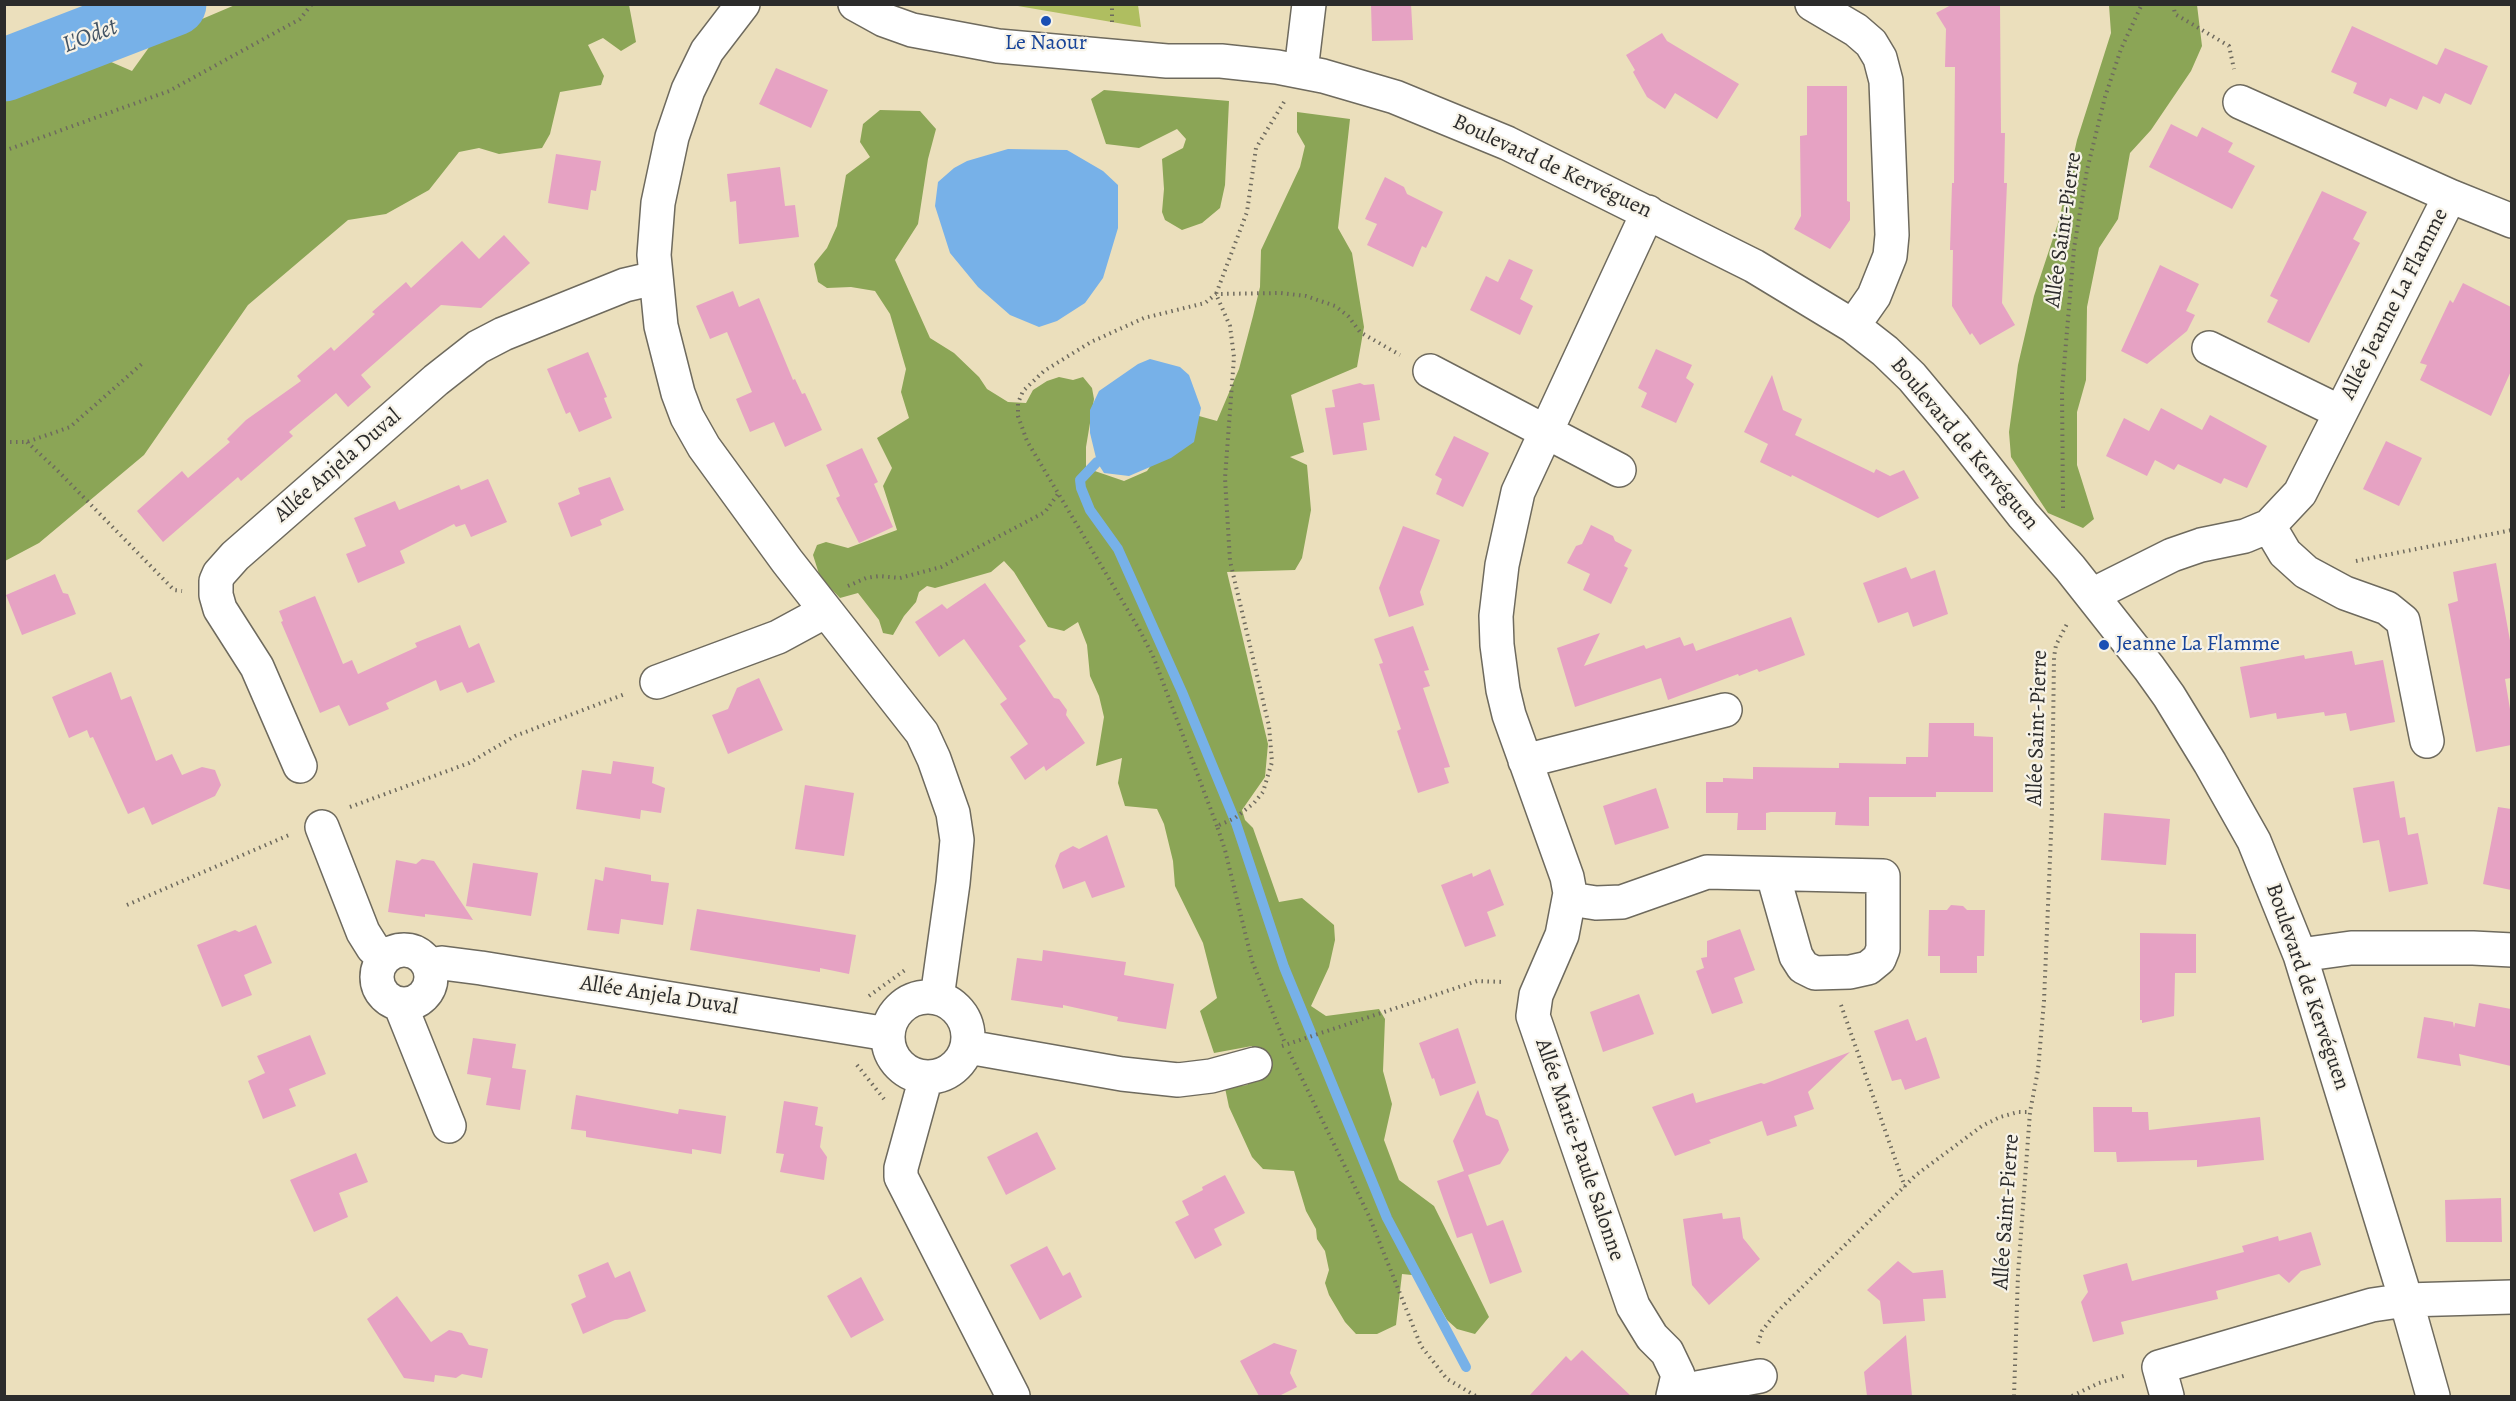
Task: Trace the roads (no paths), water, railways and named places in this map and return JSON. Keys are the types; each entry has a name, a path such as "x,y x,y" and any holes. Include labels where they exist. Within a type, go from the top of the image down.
{"street":[{"path":"743,4 707,51 688,90 663,171 654,255 655,278 668,361 687,417 721,474 922,733 942,779 953,813 957,840 937,998"},
{"name":"Boulevard de Kervéguen","path":"855,4 884,20 912,30 998,46 1167,61 1221,62 1301,71 1354,84 1432,111 1507,143 1647,212 1754,266 1853,326 1886,351 1912,377 2023,515 2081,607 2169,696 2215,772 2262,858 2300,955 2406,1300 2433,1396"},
{"path":"1301,71 1309,4"},
{"path":"1812,4 1856,30 1871,43 1880,58 1886,81 1892,236 1890,256 1874,296 1853,326"},
{"name":"Allée Jeanne La Flamme","path":"2240,102 2511,221"},
{"name":"Allée Jeanne La Flamme","path":"2081,607 2172,555 2201,545 2245,536 2268,526 2300,493 2450,196"},
{"name":"Allée Marie-Paule Salonne","path":"1647,212 1518,492 1502,565 1496,616 1503,690 1567,877 1570,899 1562,935 1536,995 1533,1016 1633,1306 1642,1322 1674,1364 1678,1375 1675,1394 1760,1376"},
{"name":"Allée Anjela Duval","path":"300,766 257,667 223,616 216,594 216,581 235,556 436,380 478,347 503,334 625,285 655,278"},
{"name":"Allée Jeanne La Flamme","path":"2209,348 2340,412"},
{"path":"1430,371 1620,470"},
{"path":"2268,526 2285,553 2306,572 2323,583 2386,608 2403,621 2427,741"},
{"path":"657,682 778,637 822,606"},
{"path":"1526,761 1725,710"},
{"path":"310,829 363,932 373,948 385,957"},
{"path":"1570,899 1596,903 1622,902 1707,872 1882,876 1883,949 1879,958 1868,968 1850,972 1815,973 1803,967 1796,956 1773,875"},
{"path":"2300,955 2351,948 2511,950"},
{"path":"399,950 406,950 420,956 428,965 431,978 425,994 409,1004 400,1004 385,996 377,981 377,973 385,957 399,950"},
{"name":"Allée Anjela Duval","path":"428,965 442,963 888,1034"},
{"path":"937,998 949,1002 962,1016 969,1035 968,1047 958,1065 948,1072 926,1077 913,1075 902,1068 894,1058 889,1046 888,1034 891,1022 905,1004 916,999 937,998"},
{"path":"400,1004 449,1126"},
{"path":"968,1047 1122,1074 1178,1080 1211,1076 1255,1064"},
{"path":"926,1077 901,1168 901,1178 1013,1396"},
{"path":"2163,1382 2372,1305 2406,1300 2511,1297"}],"water":[{"path":"1008,149 1067,150 1103,171 1118,185 1118,228 1103,278 1085,303 1057,321 1039,327 1010,315 978,287 950,253 935,206 938,182 954,168 967,161"},
{"path":"1150,359 1180,367 1189,375 1201,408 1194,442 1171,458 1129,476 1104,473 1097,462 1090,433 1090,410 1099,391 1138,364"}],"waterway":[{"name":"L'Odet","path":"4,70 175,4"},
{"path":"1097,462 1080,480 1081,488 1090,510 1118,549 1182,692 1236,823 1284,967 1387,1218 1466,1367"}],"place":[{"name":"Le Naour","path":"1046,21"},
{"name":"Jeanne La Flamme","path":"2104,645"}]}
